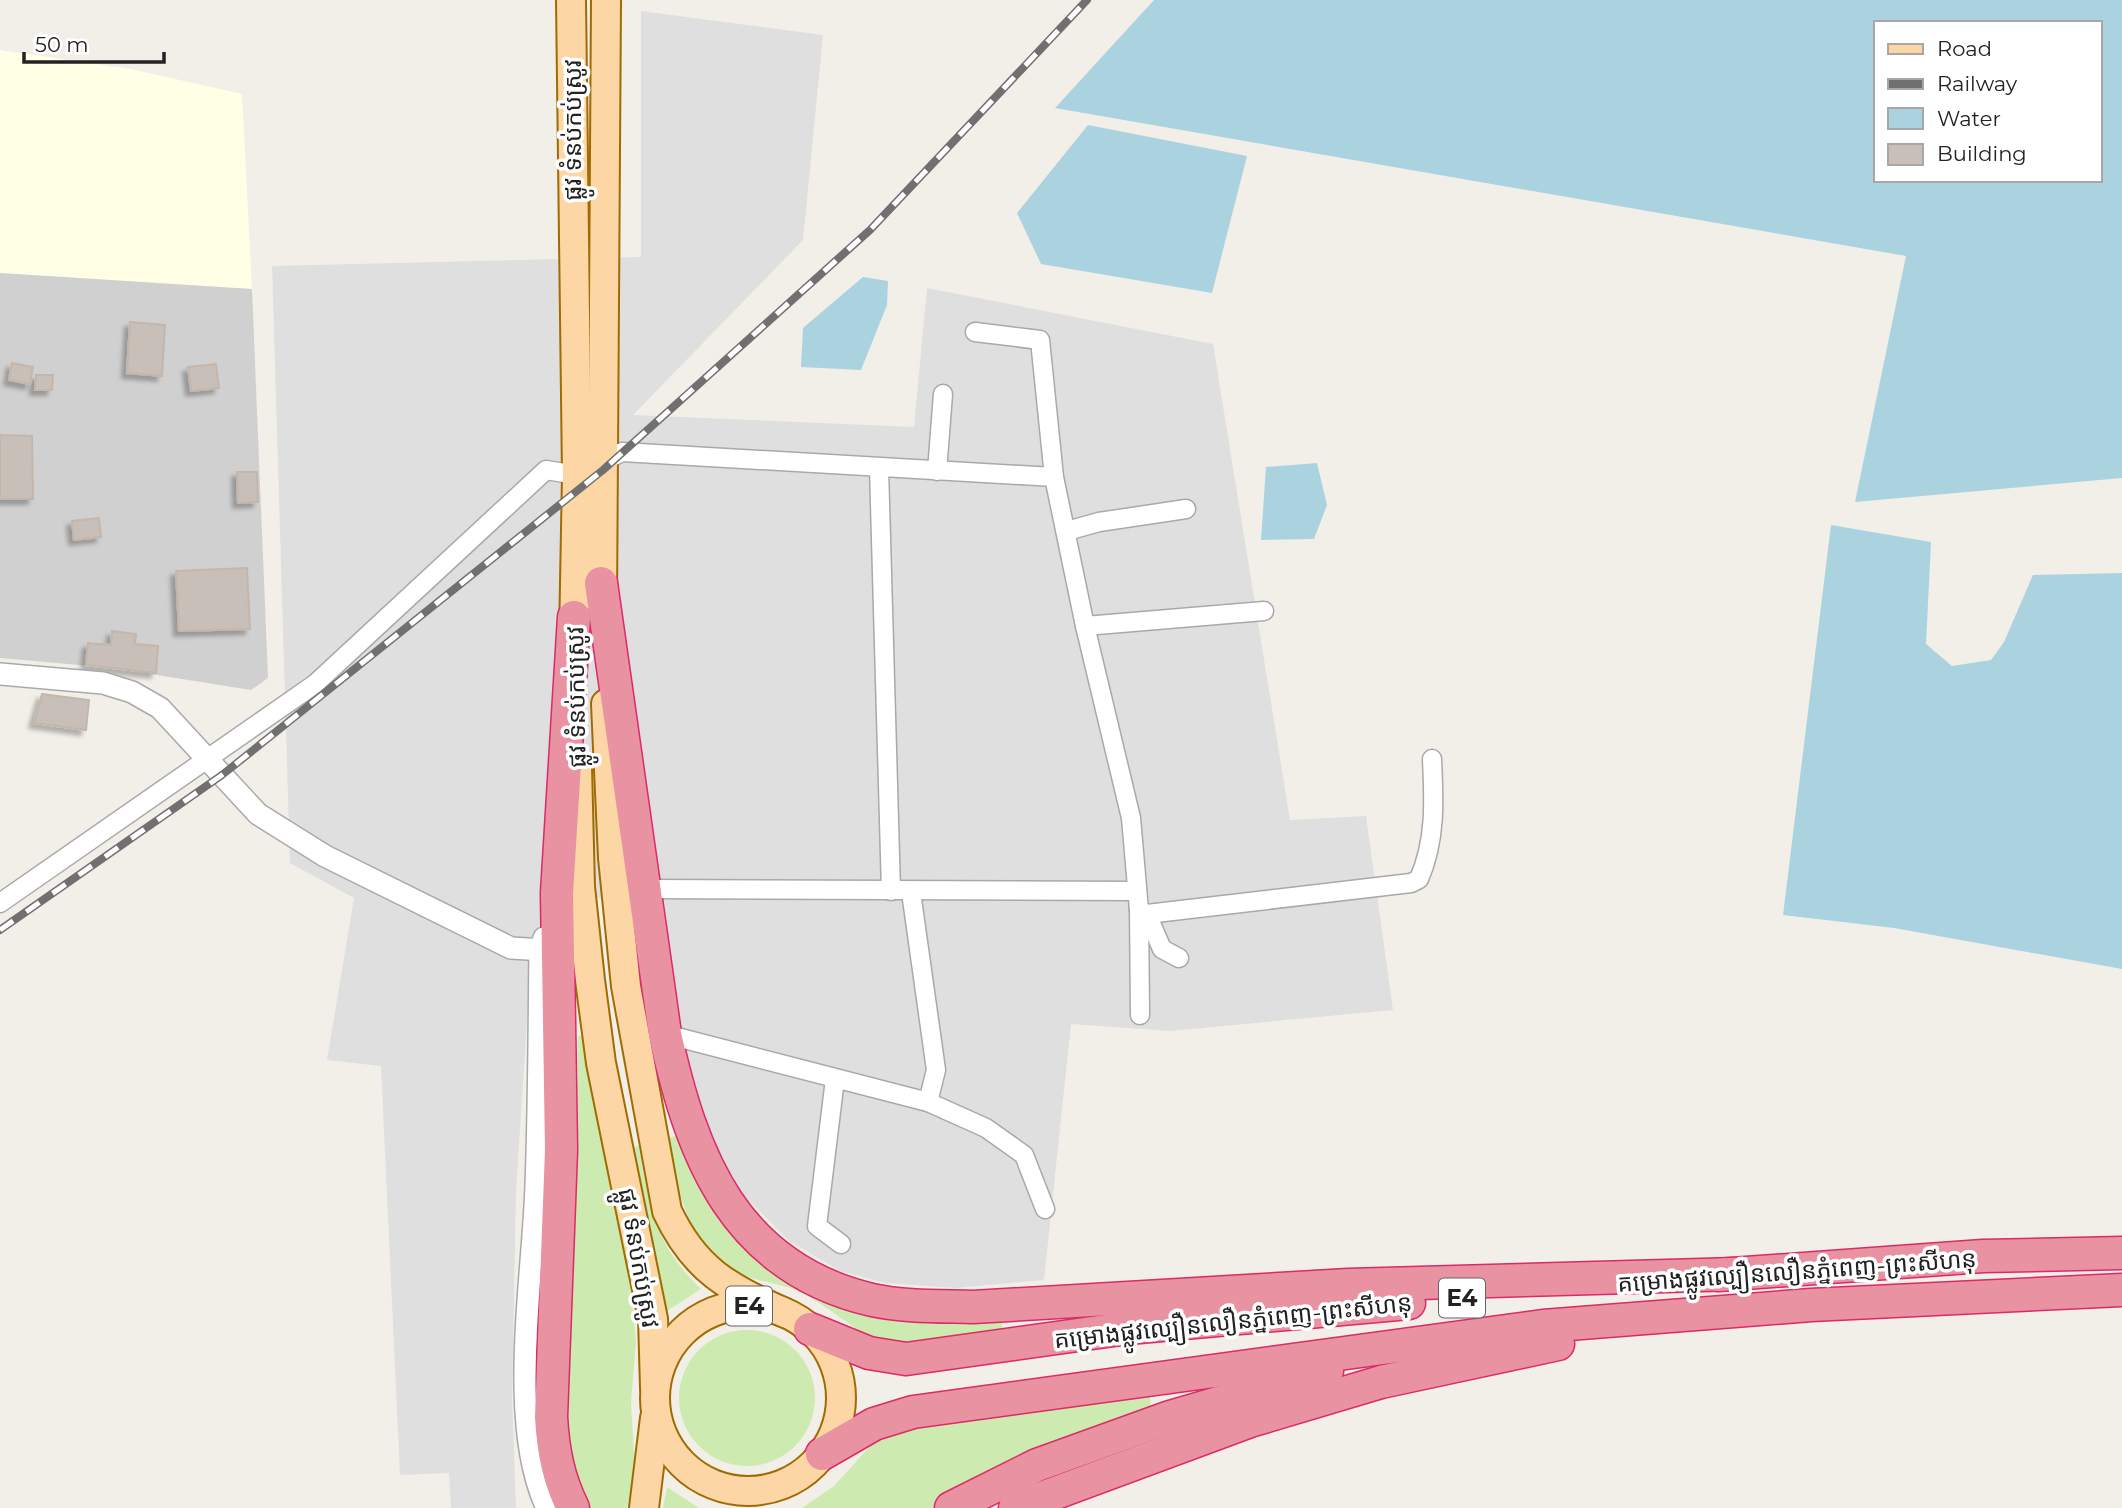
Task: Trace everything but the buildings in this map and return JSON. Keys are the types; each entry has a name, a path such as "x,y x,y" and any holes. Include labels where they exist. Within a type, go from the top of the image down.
{"highway":[{"path":"601,583 666,1034 678,1095 695,1146 710,1177 730,1209 751,1234 778,1257 839,1290 873,1300 914,1306 973,1307 1348,1285 1737,1274"},
{"path":"573,1508 563,1489 554,1455 551,1370 561,1150 550,951 557,892 574,617"},
{"name":"គម្រោងផ្លូវល្បឿនលឿនភ្នំពេញ-ព្រះសីហនុ","path":"798,1321 869,1353 906,1359 1128,1328 1737,1274 1983,1256 2122,1253"},
{"name":"គម្រោងផ្លូវល្បឿនលឿនភ្នំពេញ-ព្រះសីហនុ","path":"822,1454 874,1424 912,1412 1543,1326 1811,1305 2122,1290"},
{"path":"1015,1508 1250,1422 1381,1382 1547,1345 1811,1305"},
{"path":"951,1508 1037,1465 1170,1417 1322,1372 1543,1326"}],"main road":[{"name":"ផ្លូវ ទំនប់កប់ស្រូវ","path":"571,0 577,475 574,617 580,887 601,1063 653,1319 655,1387"},
{"name":"ផ្លូវ ទំនប់កប់ស្រូវ","path":"606,0 601,583 612,858 626,986 667,1211 681,1241 706,1269 737,1291 798,1321"},
{"name":"E4","path":"757,1305 798,1321 828,1350 839,1375 841,1403 836,1430 822,1454 803,1473 779,1486 747,1491 716,1485 688,1469 667,1445 656,1415 655,1387 663,1359 678,1335 701,1317 728,1307 757,1305"},
{"path":"644,1508 656,1415"},
{"path":"738,1508 779,1486"}],"street":[{"path":"975,332 1040,340 1054,477 1085,626 1132,818 1137,891 1143,912 1163,949 1179,958"},
{"path":"937,471 943,394"},
{"path":"0,903 315,684 546,470 577,475 622,452 1054,477"},
{"path":"879,468 891,891"},
{"path":"1067,531 1098,522 1186,509"},
{"path":"1085,626 1264,611"},
{"path":"0,674 103,683 132,692 160,708 258,814 325,856 512,948 550,951 525,1399 534,1466 547,1508"},
{"path":"1143,912 1411,883 1419,879 1430,842 1435,809 1432,759"},
{"path":"645,889 1137,891"},
{"path":"911,892 936,1070 928,1102"},
{"path":"1140,1015 1143,912"},
{"path":"666,1034 928,1102 986,1128 1024,1155 1045,1209"},
{"path":"835,1079 817,1226 841,1244"}],"shaded area":[{"path":"641,11 823,35 803,240 633,415 914,427 927,288 1213,344 1290,820 1366,816 1393,1010 1170,1031 1071,1024 1044,1280 956,1288 885,1283 840,1271 789,1241 740,1191 711,1145 683,1068 664,900 548,896 531,957 516,1192 512,1398 516,1508 451,1508 449,1473 400,1475 381,1066 327,1060 354,898 290,863 272,266 641,257"},
{"path":"0,50 131,69 242,94 252,289 0,273"},
{"path":"0,273 252,289 268,678 251,690 113,668 0,658"}],"green space":[{"path":"578,1036 589,1036 633,1307 636,1342 631,1402 635,1472 627,1508 574,1508 566,1397 577,1154"},
{"path":"676,1136 691,1172 710,1205 731,1233 756,1257 784,1278 816,1295 889,1318 931,1322 1002,1321 1002,1332 916,1344 883,1341 869,1336 802,1293 746,1276 727,1267 711,1254 689,1219 667,1138"},
{"path":"639,1146 656,1224 673,1257 701,1289 667,1311 633,1147"},
{"path":"747,1330 773,1335 795,1350 810,1372 815,1398 810,1424 795,1446 773,1461 747,1466 721,1461 699,1446 684,1424 679,1398 684,1372 699,1350 721,1335"},
{"path":"1150,1394 1151,1408 950,1508 802,1508 834,1486 872,1444 902,1429"},
{"path":"667,1487 699,1508 663,1508"}],"water":[{"path":"1154,0 2122,0 2122,478 1855,502 1906,256 1055,108"},
{"path":"1088,125 1247,156 1212,293 1041,264 1017,213"},
{"path":"863,277 888,281 887,305 861,370 801,367 803,328"},
{"path":"1317,463 1327,505 1314,539 1261,540 1266,467"},
{"path":"1831,525 1931,542 1926,644 1952,666 1991,660 2004,642 2033,575 2122,573 2122,969 1894,928 1783,915"}],"railway":[{"path":"0,930 222,775 603,470 870,230 1087,0"}]}
